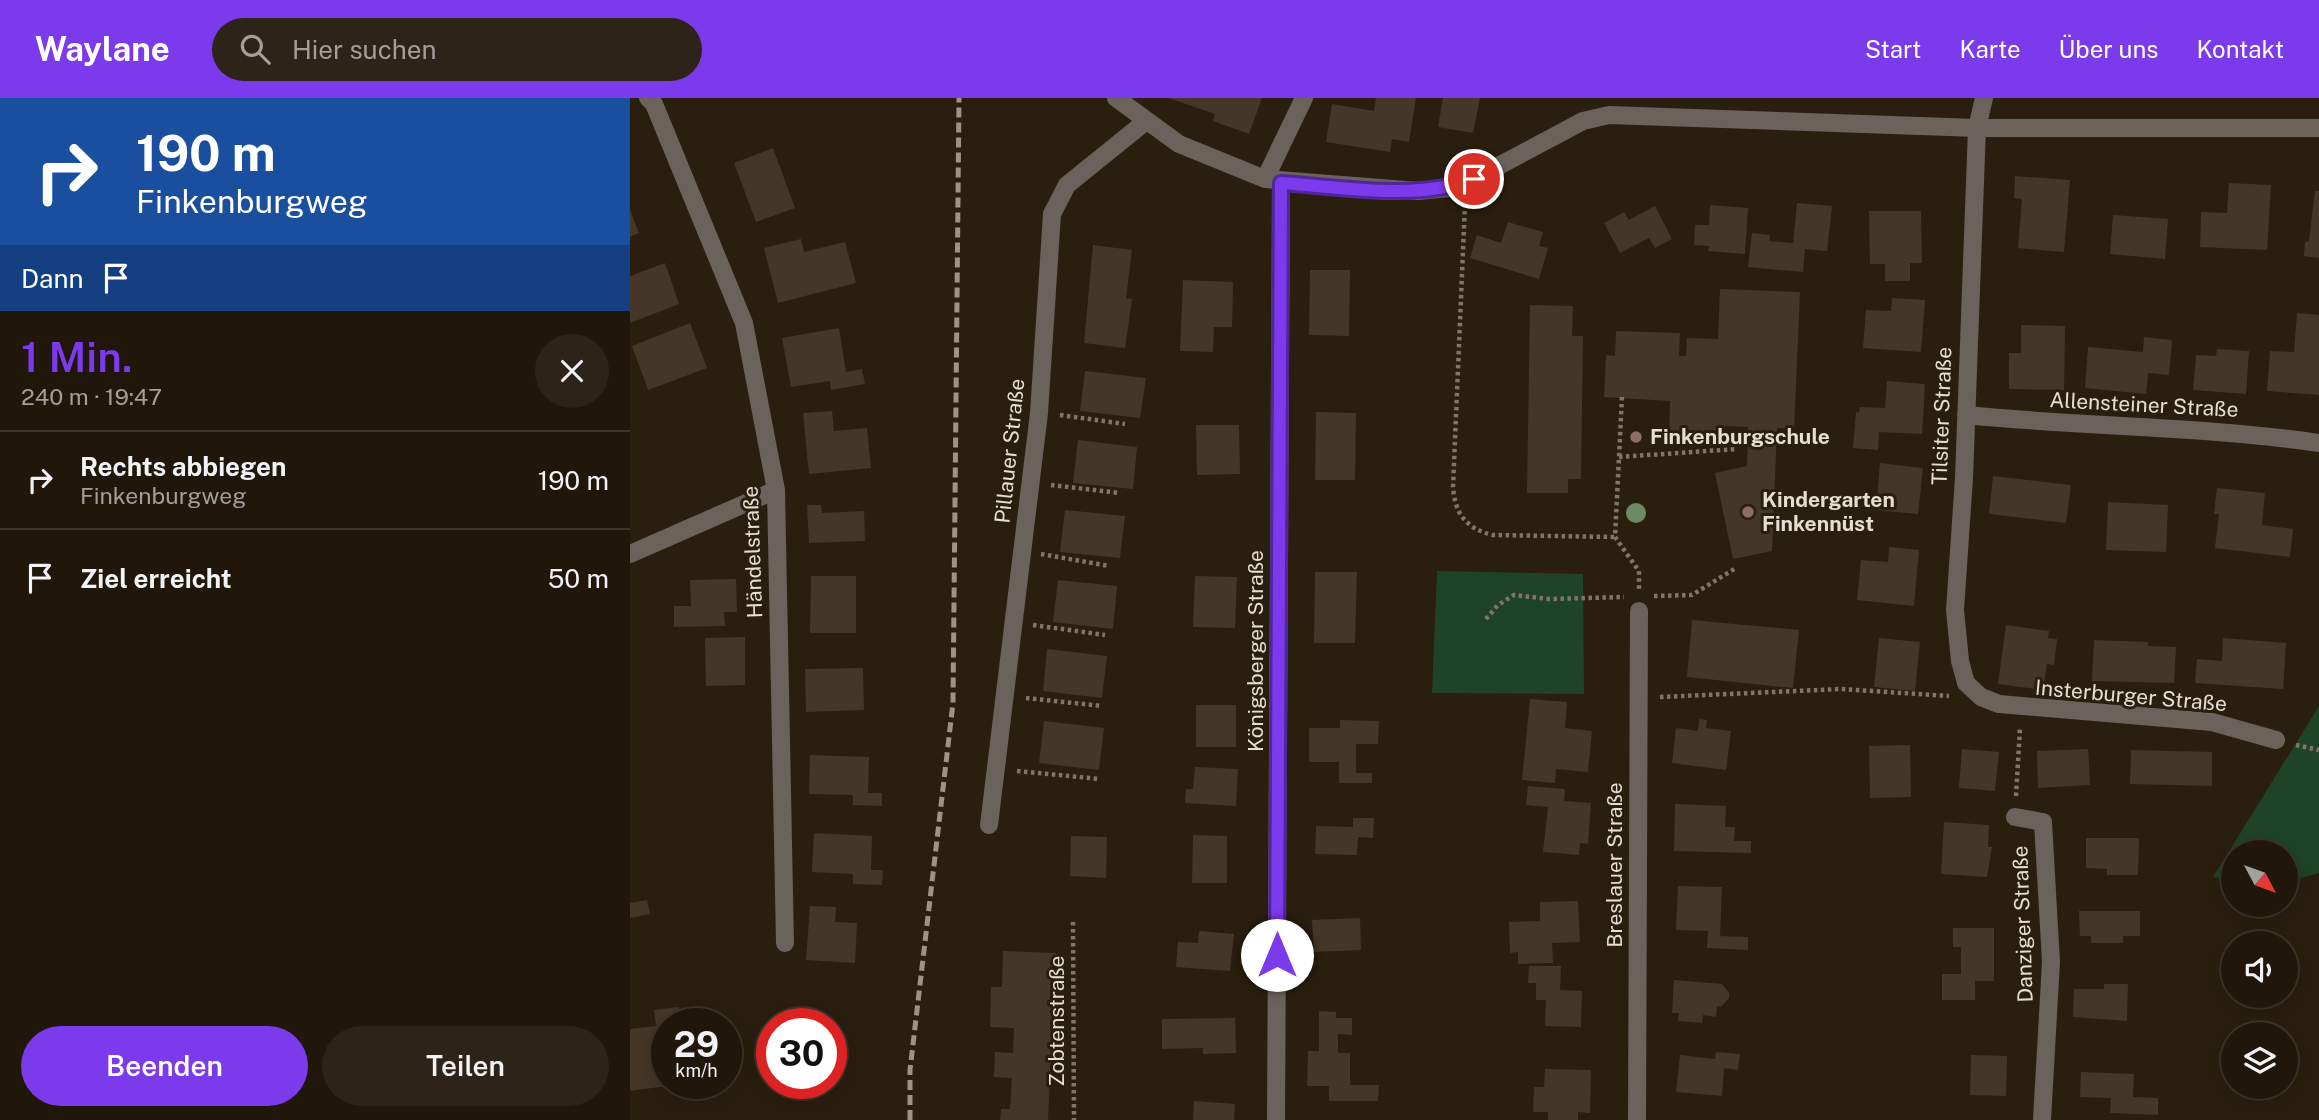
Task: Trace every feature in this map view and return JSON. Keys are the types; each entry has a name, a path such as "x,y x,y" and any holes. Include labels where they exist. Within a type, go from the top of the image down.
{"street":[{"name":"Händelstraße","path":"648,98 654,104 744,323 776,490 785,943"},
{"path":"1116,98 1145,122 1179,144 1273,181 1418,191 1449,188 1466,182 1583,121 1609,115 1977,128 2319,128"},
{"path":"1273,181 1304,98"},
{"name":"Tilsiter Straße","path":"1981,696 1966,683 1960,661 1955,610 1977,128 1984,98"},
{"name":"Pillauer Straße","path":"989,825 1039,412 1052,214 1067,185 1145,122"},
{"name":"Königsberger Straße","path":"1273,181 1276,1120"},
{"name":"Allensteiner Straße","path":"1966,415 2068,426 2249,433 2319,443"},
{"path":"630,554 776,490"},
{"name":"Breslauer Straße","path":"1637,1120 1639,604"},
{"name":"Insterburger Straße","path":"1981,696 2021,708 2212,722 2276,740"},
{"name":"Danziger Straße","path":"2015,817 2043,822 2051,962 2042,1120"}],"path":[{"path":"1466,182 1454,504 1469,525 1492,535 1615,537"},
{"path":"1622,397 1615,537 1639,571 1639,604"},
{"path":"1039,412 1125,424"},
{"path":"1619,457 1737,449"},
{"path":"1031,483 1120,493"},
{"path":"1022,551 1109,566"},
{"path":"1486,619 1498,605 1514,595 1639,604 1692,595 1736,568"},
{"path":"1013,623 1105,635"},
{"path":"1639,698 1841,689 1981,696"},
{"path":"1004,696 1102,706"},
{"name":"Danziger Straße","path":"2015,817 2021,708"},
{"path":"995,769 1100,779"},
{"name":"Zobtenstraße","path":"1073,922 1074,1120"}],"green space":[{"path":"1437,571 1583,574 1584,694 1432,693"},
{"path":"2319,706 2319,873 2298,879 2298,840 2236,840"},
{"path":"2221,864 2221,878 2213,877"}],"building":[{"path":"1168,98 1262,98 1249,134 1213,121 1215,114"},
{"path":"1376,98 1416,98 1409,142 1392,139 1390,152 1326,142 1332,104 1374,111"},
{"path":"1443,98 1480,98 1473,133 1438,127"},
{"path":"773,148 795,208 756,222 734,163"},
{"path":"2015,176 2070,180 2064,252 2018,248 2022,199 2014,198"},
{"path":"2229,183 2271,185 2267,250 2200,247 2201,212 2227,213"},
{"path":"2315,191 2319,191 2319,258 2304,256 2305,242 2309,241"},
{"path":"1797,203 1832,206 1827,251 1805,249 1803,272 1748,267 1752,233 1770,235 1769,241 1793,243"},
{"path":"1710,205 1748,208 1745,254 1708,251 1709,246 1694,245 1695,225 1709,225"},
{"path":"1655,206 1672,239 1655,248 1649,238 1620,253 1604,223 1624,212 1629,220"},
{"path":"630,210 639,233 630,237"},
{"path":"1869,211 1921,211 1922,263 1910,263 1910,281 1885,281 1885,264 1870,264"},
{"path":"2113,215 2168,219 2165,259 2110,254"},
{"path":"1508,222 1543,232 1539,246 1548,248 1539,279 1470,258 1477,235 1501,243"},
{"path":"801,239 804,252 845,242 856,283 778,303 764,248"},
{"path":"1093,245 1132,250 1126,298 1132,299 1125,348 1084,343"},
{"path":"665,263 679,304 630,323 630,276"},
{"path":"1310,270 1350,270 1349,336 1309,335"},
{"path":"1183,280 1233,282 1232,327 1214,327 1213,352 1180,351"},
{"path":"1720,289 1800,292 1794,429 1777,428 1772,551 1733,559 1715,473 1747,466 1748,427 1725,426 1724,443 1669,441 1670,401 1604,397 1606,355 1615,356 1616,331 1680,333 1679,356 1686,356 1687,338 1718,339"},
{"path":"1892,298 1925,300 1921,352 1863,348 1866,310 1891,311"},
{"path":"1530,305 1573,306 1572,336 1583,336 1581,479 1568,479 1568,493 1527,493"},
{"path":"2297,313 2319,315 2319,395 2267,391 2270,351 2294,352"},
{"path":"690,323 707,368 648,390 632,346"},
{"path":"2021,325 2065,326 2064,390 2009,389 2009,353 2021,353"},
{"path":"839,328 846,372 862,369 865,384 831,390 830,381 791,387 782,338"},
{"path":"2144,337 2172,340 2169,375 2148,373 2146,394 2085,388 2088,347 2143,352"},
{"path":"2217,349 2249,351 2246,394 2193,390 2196,355 2216,356"},
{"path":"1085,371 1146,378 1140,418 1080,411"},
{"path":"1887,381 1925,384 1922,434 1879,432 1878,450 1853,448 1856,412 1859,413 1860,407 1885,408"},
{"path":"832,411 834,431 867,428 871,468 809,474 803,413"},
{"path":"1316,412 1356,413 1355,480 1315,480"},
{"path":"1196,425 1239,425 1240,474 1197,475"},
{"path":"1078,440 1137,447 1133,489 1073,483"},
{"path":"1880,463 1923,468 1918,514 1876,510"},
{"path":"1993,476 2071,485 2066,523 1989,514"},
{"path":"2217,488 2265,493 2262,525 2293,529 2290,557 2215,548 2219,514 2214,514"},
{"path":"2108,502 2168,505 2166,552 2106,550"},
{"path":"807,505 821,505 822,513 864,511 865,541 809,543"},
{"path":"1065,510 1125,516 1120,558 1060,552"},
{"path":"1889,547 1919,550 1914,606 1857,600 1861,560 1888,562"},
{"path":"1315,572 1357,572 1355,643 1314,643"},
{"path":"811,576 856,576 856,633 810,633"},
{"path":"1195,576 1237,577 1235,628 1193,627"},
{"path":"736,579 737,612 724,612 725,626 674,627 674,606 691,606 690,580"},
{"path":"1058,580 1117,586 1113,629 1053,622"},
{"path":"1692,620 1799,630 1793,688 1687,677"},
{"path":"2006,625 2049,631 2048,638 2057,639 2054,665 2047,664 2043,690 1998,684"},
{"path":"745,637 745,685 706,686 705,638"},
{"path":"1879,638 1920,642 1915,691 1874,687"},
{"path":"2223,638 2286,643 2283,689 2195,683 2197,659 2222,661"},
{"path":"2094,640 2148,642 2148,646 2176,647 2174,683 2092,681"},
{"path":"1047,649 1107,656 1102,698 1043,691"},
{"path":"863,668 864,710 806,712 805,669"},
{"path":"1530,699 1567,702 1565,728 1592,731 1588,772 1556,769 1555,783 1522,780"},
{"path":"1196,705 1236,705 1236,747 1196,747"},
{"path":"1699,719 1707,720 1706,728 1731,731 1726,770 1672,763 1676,728 1698,731"},
{"path":"1340,720 1379,721 1378,744 1356,744 1356,773 1372,773 1372,783 1339,783 1339,762 1309,762 1309,728 1340,728"},
{"path":"1044,721 1104,728 1099,770 1039,763"},
{"path":"1910,745 1911,797 1870,798 1869,746"},
{"path":"1962,749 1999,752 1995,791 1959,788"},
{"path":"2088,749 2090,785 2038,788 2037,751"},
{"path":"2131,750 2212,752 2212,786 2130,784"},
{"path":"810,755 869,757 868,793 882,793 882,806 853,805 853,795 809,794"},
{"path":"1195,767 1238,769 1236,806 1185,803 1186,789 1193,789"},
{"path":"1528,786 1565,789 1564,801 1591,803 1588,844 1580,843 1579,855 1543,852 1548,807 1526,805"},
{"path":"1675,804 1726,806 1725,827 1735,827 1734,841 1751,841 1751,853 1674,851"},
{"path":"1353,818 1374,818 1373,838 1358,837 1357,855 1315,854 1316,826 1353,827"},
{"path":"1944,822 1989,825 1988,847 1992,847 1987,877 1941,874"},
{"path":"814,833 872,836 871,870 883,870 882,885 853,884 853,874 812,872"},
{"path":"1193,835 1227,836 1227,883 1192,883"},
{"path":"1071,836 1107,837 1106,878 1070,876"},
{"path":"2086,838 2139,838 2138,875 2107,875 2107,869 2086,868"},
{"path":"1678,886 1722,887 1720,936 1748,937 1748,950 1707,948 1708,931 1676,930"},
{"path":"647,900 650,914 630,918 630,903"},
{"path":"1578,901 1580,942 1552,943 1553,963 1518,964 1518,952 1510,953 1509,922 1540,921 1540,902"},
{"path":"810,906 836,907 835,922 857,923 855,963 806,960"},
{"path":"2079,911 2140,911 2140,936 2123,936 2123,943 2091,943 2091,936 2080,936"},
{"path":"1360,918 1361,950 1314,952 1312,920"},
{"path":"1953,928 1994,928 1994,981 1975,981 1975,1000 1942,1000 1942,974 1961,974 1961,947 1953,947"},
{"path":"1199,931 1234,934 1230,971 1176,967 1178,942 1198,943"},
{"path":"1003,951 1056,953 1048,1120 1000,1120 1001,1109 1010,1109 1012,1078 994,1077 995,1052 1013,1053 1014,1028 990,1027 991,987 1002,987"},
{"path":"1529,966 1561,966 1560,990 1582,991 1581,1027 1545,1026 1546,1000 1536,1000 1536,983 1528,983"},
{"path":"1674,980 1722,984 1729,993 1729,998 1721,1007 1717,1006 1716,1017 1703,1015 1702,1023 1678,1021 1679,1013 1672,1013"},
{"path":"2104,984 2128,984 2127,1021 2073,1017 2074,989 2104,989"},
{"path":"1319,1011 1336,1012 1336,1018 1352,1018 1352,1035 1338,1034 1338,1053 1350,1053 1350,1085 1379,1085 1378,1101 1329,1101 1329,1086 1307,1086 1308,1051 1319,1051"},
{"path":"1235,1018 1236,1053 1203,1054 1203,1048 1162,1049 1162,1019"},
{"path":"651,1027 651,1088 630,1091 630,1029"},
{"path":"1716,1052 1740,1054 1738,1070 1724,1068 1722,1096 1676,1092 1680,1055 1715,1059"},
{"path":"1971,1055 2007,1056 2006,1096 1970,1095"},
{"path":"1545,1069 1591,1070 1590,1113 1578,1112 1578,1120 1548,1120 1548,1112 1533,1112 1534,1087 1544,1087"},
{"path":"2081,1072 2134,1074 2133,1097 2158,1098 2158,1115 2110,1113 2111,1098 2080,1097"},
{"path":"1194,1101 1235,1104 1234,1120 1193,1120"}],"railway":[{"path":"910,1120 910,1070 953,703 959,98"}],"place":[{"name":"Finkenburgschule","path":"1636,437"},
{"name":"Kindergarten Finkennüst","path":"1748,512"}],"route":[{"path":"1277,955 1281,183 1418,191 1449,188 1474,179"}]}
